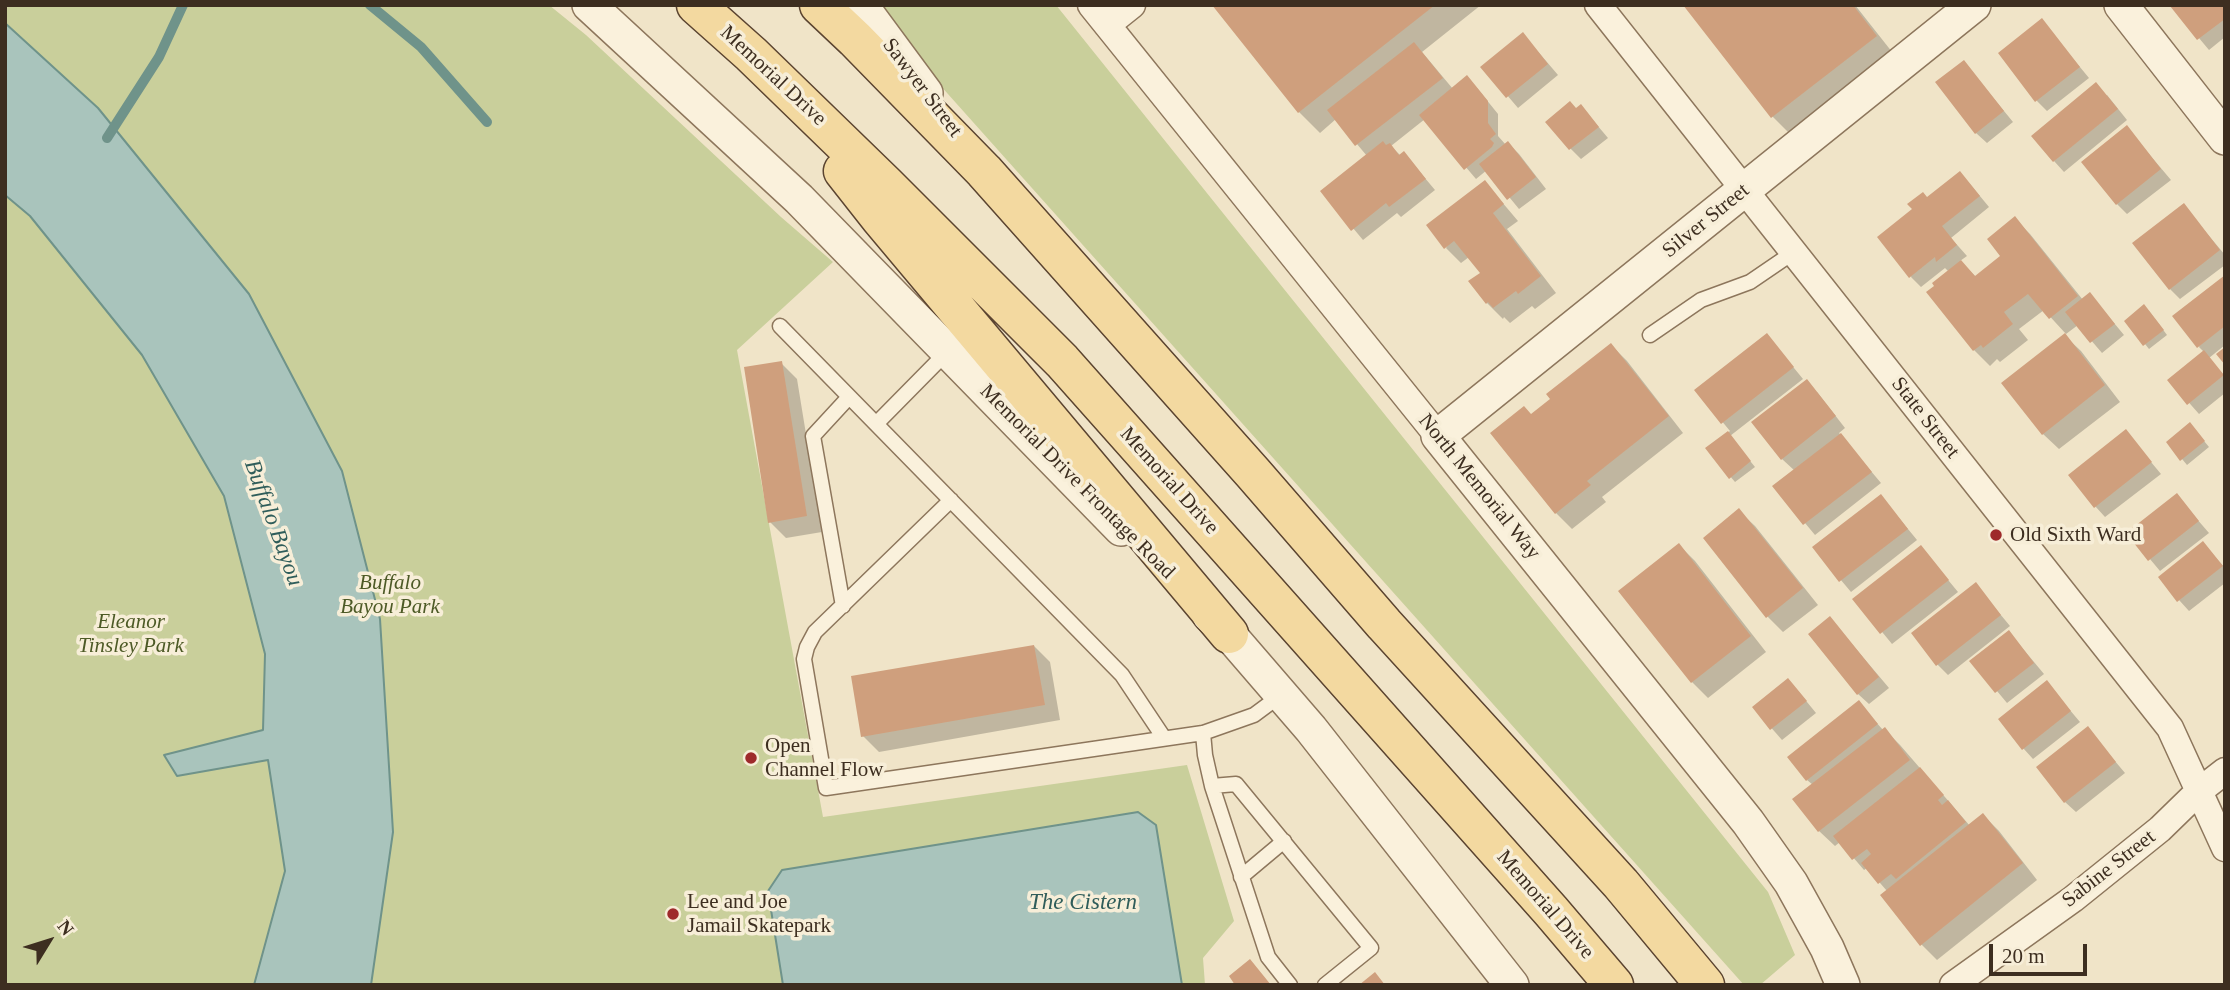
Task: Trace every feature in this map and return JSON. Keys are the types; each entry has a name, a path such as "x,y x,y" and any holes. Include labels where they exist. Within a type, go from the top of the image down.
{"main road":[{"name":"Memorial Drive","path":"696,5 751,54 886,185 1062,361 1533,890 1614,985"},
{"path":"819,5 984,171 1384,624 1621,884 1705,985"},
{"path":"751,54 880,218 1229,634"}],"street":[{"name":"Sawyer Street","path":"861,5 984,171"},
{"path":"1099,15 1132,5"},
{"name":"State Street","path":"1598,5 2170,728 2225,848"},
{"name":"Silver Street","path":"1438,436 1974,5"},
{"path":"2121,5 2225,138"},
{"name":"Memorial Drive Frontage Road","path":"595,11 799,199 1105,513 1229,634 1311,729 1512,985"},
{"name":"North Memorial Way","path":"1099,15 1748,822 1791,883 1827,948 1843,985"},
{"name":"Sabine Street","path":"1953,985 2073,899 2160,829 2198,792 2225,771"}],"lane":[{"path":"1650,335 1701,300 1750,282 1794,252"},
{"path":"780,326 1122,675 1164,738"},
{"path":"876,424 948,351"},
{"path":"843,606 813,436 849,397"},
{"path":"951,500 815,632 807,647 804,659 826,788 1203,733 1254,715 1281,695"},
{"path":"1203,733 1212,786 1268,957 1290,985"},
{"path":"1212,786 1236,784 1371,948 1325,985"},
{"path":"1241,877 1284,841"}],"green space":[{"name":"Buffalo Bayou Park","path":"5,5 549,5 586,35 833,262 737,350 823,817 1187,765 1234,921 1203,958 1205,985 5,985"},
{"path":"876,5 1056,5 1768,892 1795,955 1760,985 1744,985 914,56"}],"water":[{"name":"Buffalo Bayou","path":"5,23 98,108 249,294 342,471 380,619 393,832 371,985 254,985 285,871 268,760 177,776 164,755 263,730 265,654 224,496 142,355 30,216 5,195"},
{"name":"The Cistern","path":"1138,812 1156,825 1182,985 783,985 768,891 782,870"}],"building":[{"path":"1212,5 1435,5 1298,113"},
{"path":"1683,5 1853,5 1877,36 1771,118"},
{"path":"2225,5 2225,19 2197,40 2170,6"},
{"path":"2042,18 2080,67 2035,102 1998,53"},
{"path":"1523,32 1548,64 1506,98 1480,67"},
{"path":"1414,42 1443,78 1355,146 1327,110"},
{"path":"1964,60 2004,111 1975,134 1935,82"},
{"path":"1467,75 1488,101 1488,123 1496,134 1490,139 1494,143 1492,147 1464,170 1419,115"},
{"path":"2096,82 2118,109 2053,162 2031,136"},
{"path":"1570,101 1576,108 1581,104 1599,127 1569,150 1545,122"},
{"path":"2127,125 2161,169 2116,205 2081,162"},
{"path":"1383,141 1386,145 1390,143 1399,155 1404,151 1426,179 1389,207 1386,203 1351,231 1320,191"},
{"path":"1508,141 1536,177 1507,200 1479,164"},
{"path":"1960,171 1980,196 1942,226 1957,245 1936,262 1935,257 1909,278 1877,237 1912,209 1907,204 1923,192 1927,197"},
{"path":"1485,180 1504,204 1493,213 1541,276 1518,294 1516,291 1493,308 1488,302 1486,304 1468,281 1480,273 1454,241 1444,249 1426,225"},
{"path":"2184,203 2220,250 2169,290 2132,243"},
{"path":"2015,216 2078,296 2049,319 2028,294 2004,312 2013,324 1983,348 1981,345 1973,351 1926,292 1934,286 1932,283 1961,260 1975,276 2000,256 1987,239"},
{"path":"2225,275 2225,326 2197,348 2172,316"},
{"path":"2090,292 2115,324 2090,343 2065,312"},
{"path":"2144,304 2164,330 2143,346 2124,321"},
{"path":"1767,333 1794,367 1721,424 1694,390"},
{"path":"2065,333 2105,385 2042,435 2001,383"},
{"path":"1611,343 1669,416 1587,481 1591,485 1555,514 1490,433 1524,406 1531,414 1550,399 1546,394"},
{"path":"2225,347 2225,365 2216,354"},
{"path":"2204,350 2224,375 2187,405 2167,380"},
{"path":"782,361 807,516 768,523 744,367"},
{"path":"1807,379 1836,416 1781,460 1751,422"},
{"path":"2190,422 2205,441 2180,461 2166,442"},
{"path":"2126,429 2152,462 2094,508 2068,475"},
{"path":"1728,431 1751,461 1729,479 1705,448"},
{"path":"1841,433 1872,472 1803,525 1772,486"},
{"path":"2177,493 2199,521 2148,561 2126,533"},
{"path":"1881,494 1908,529 1839,582 1812,547"},
{"path":"1739,508 1803,588 1766,618 1703,538"},
{"path":"2203,541 2223,566 2177,602 2158,577"},
{"path":"1679,543 1751,636 1691,683 1618,591"},
{"path":"1921,545 1949,580 1880,634 1852,599"},
{"path":"1976,582 2001,615 1936,666 1911,633"},
{"path":"1830,616 1879,677 1857,695 1808,634"},
{"path":"2009,630 2034,663 1995,693 1969,661"},
{"path":"1034,645 1045,705 861,737 851,676"},
{"path":"1788,678 1807,701 1770,730 1752,707"},
{"path":"2047,680 2071,711 2022,750 1998,719"},
{"path":"1859,700 1878,724 1806,781 1787,757"},
{"path":"2088,726 2116,762 2064,803 2036,767"},
{"path":"1885,727 1910,760 1818,832 1792,799"},
{"path":"1920,767 1944,795 1938,800 1942,805 1948,800 1966,822 1896,879 1891,874 1878,884 1861,863 1871,854 1867,849 1852,860 1833,836"},
{"path":"1983,813 2023,863 1920,946 1880,895"},
{"path":"1250,959 1271,985 1235,985 1229,976"},
{"path":"1375,972 1385,985 1359,985"}],"waterway":[{"path":"107,138 159,57 183,5"},
{"path":"370,5 421,47 487,122"}],"place":[{"name":"Old Sixth Ward","path":"1996,535"},
{"name":"Open Channel Flow","path":"751,758"},
{"name":"Lee and Joe Jamail Skatepark","path":"673,914"}],"park label":[{"name":"Eleanor Tinsley Park","path":"131,634"}]}
